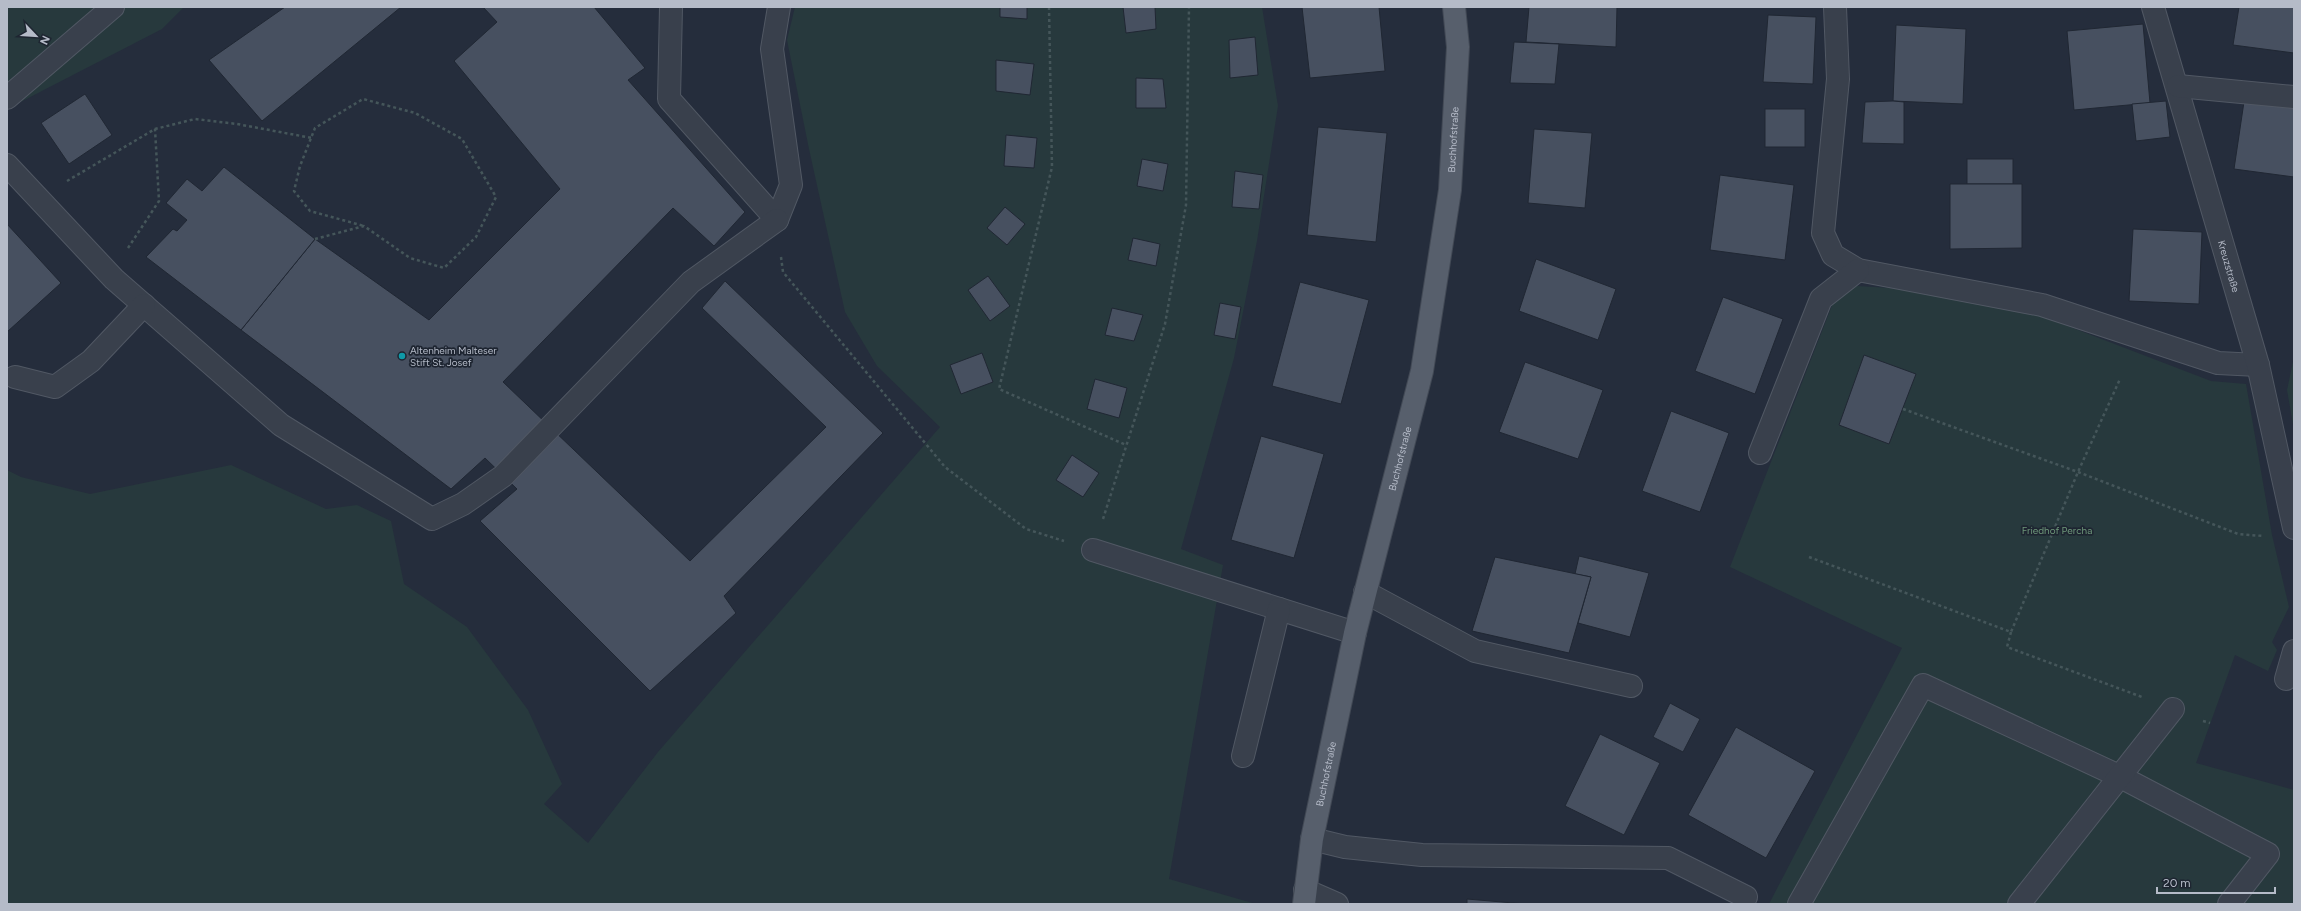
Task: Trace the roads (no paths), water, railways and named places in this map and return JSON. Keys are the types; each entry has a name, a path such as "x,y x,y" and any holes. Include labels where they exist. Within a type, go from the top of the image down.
{"main road":[{"name":"Buchhofstraße","path":"1305,897 1312,839 1355,633 1422,371 1450,190 1458,47 1454,7"}],"street":[{"path":"7,98 113,7"},
{"path":"671,7 669,99 777,220"},
{"path":"7,165 37,199 110,275 281,425 432,519 462,504 504,476 691,282 777,220 791,184 772,49 779,7"},
{"path":"1835,7 1838,80 1823,233 1833,254 1858,270 2042,305 2218,363 2258,365"},
{"name":"Kreuzstraße","path":"2153,7 2178,86 2258,365 2294,528"},
{"path":"2178,86 2294,97"},
{"path":"1760,453 1821,299 1858,270"},
{"path":"15,377 55,387 91,361 144,305"},
{"path":"1093,550 1355,633"},
{"path":"1366,592 1475,651 1631,686"},
{"path":"1243,756 1279,609"},
{"path":"2286,679 2294,651"},
{"path":"1799,904 1923,686 2119,776 2268,854 2229,904"},
{"path":"2019,904 2173,709"},
{"path":"1312,839 1345,846 1422,856 1668,858 1746,897"},
{"path":"1305,897 1337,904"}],"place":[{"name":"Altenheim Malteser Stift St. Josef","path":"402,356"}],"park label":[{"name":"Friedhof Percha","path":"2057,530"}]}
